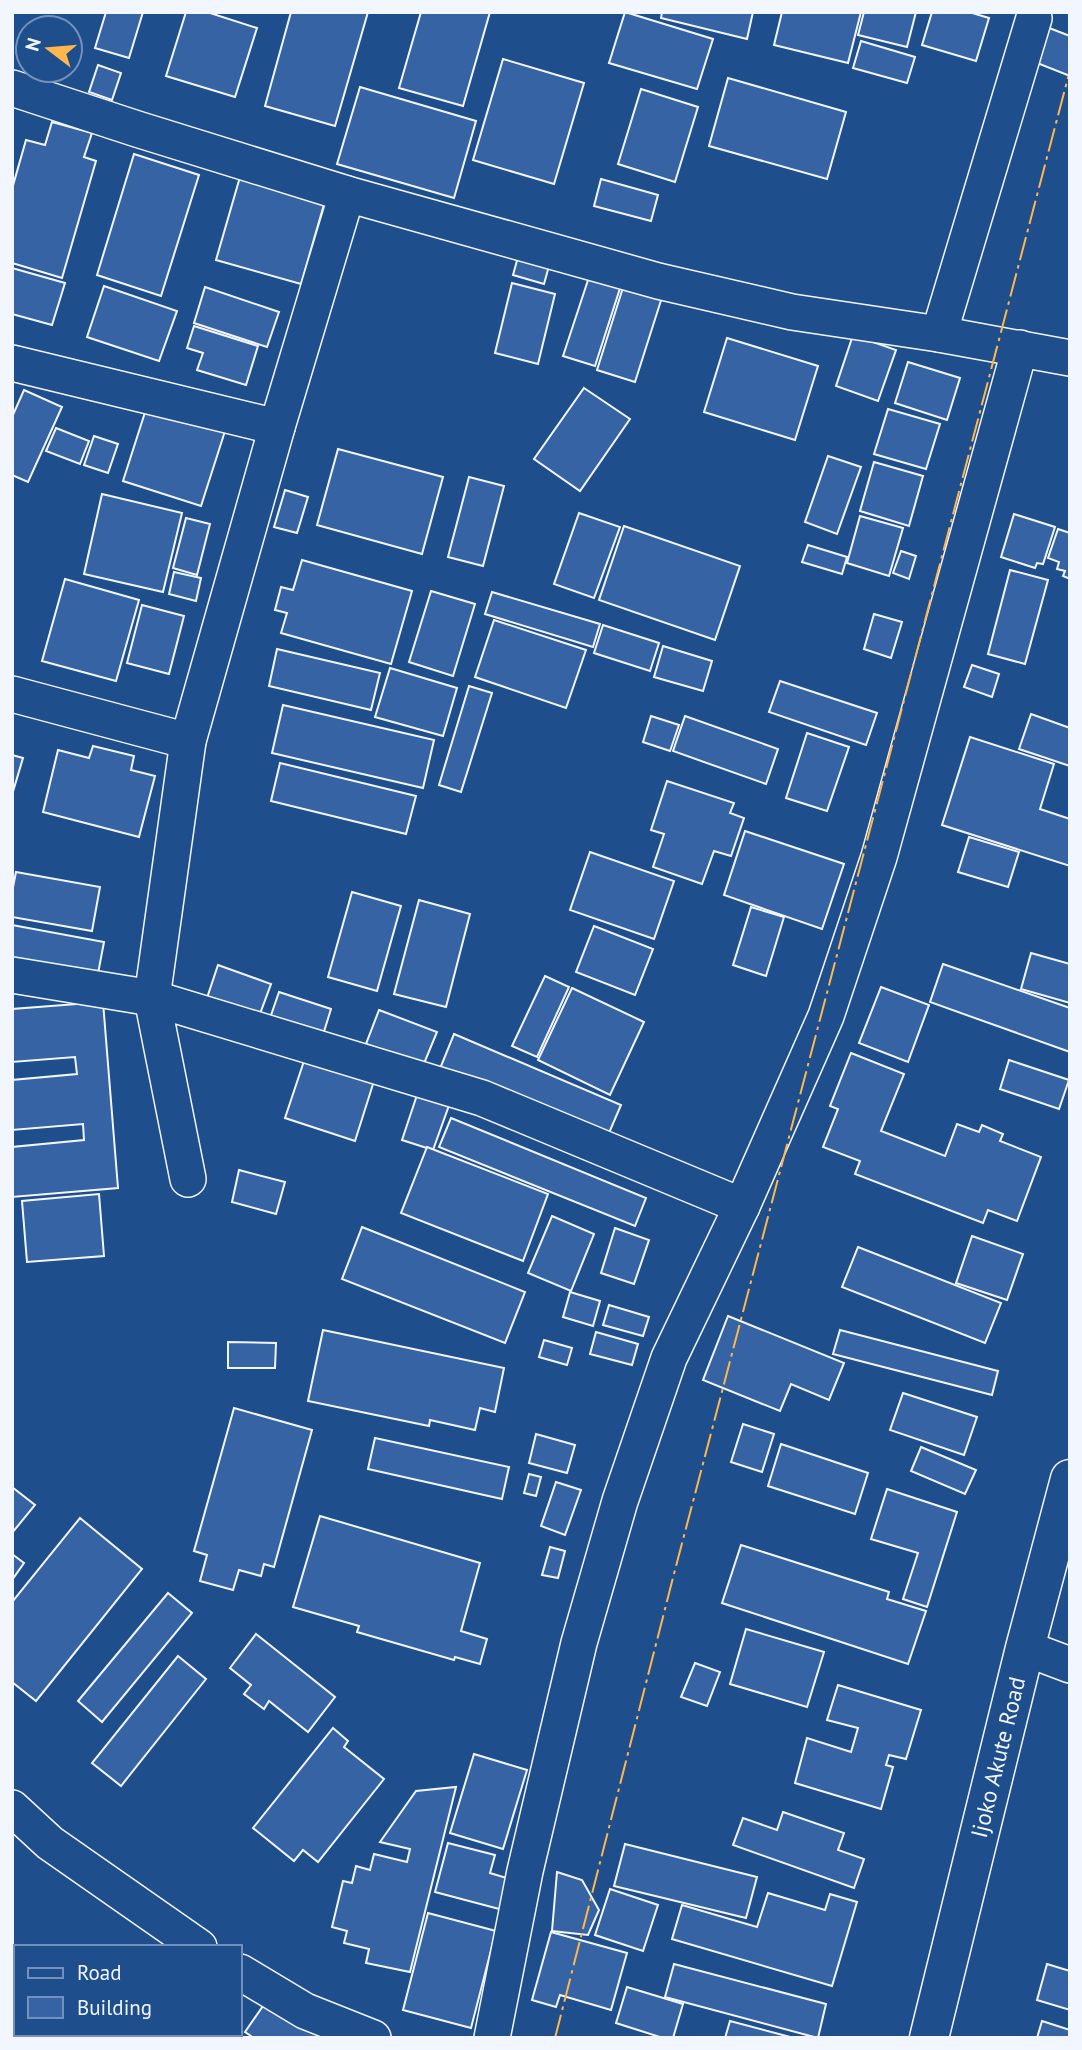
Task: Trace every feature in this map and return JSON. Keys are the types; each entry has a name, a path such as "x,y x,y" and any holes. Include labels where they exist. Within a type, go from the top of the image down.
{"main road":[{"name":"Ijoko Akute Road","path":"929,2038 1025,1648 1070,1479"}],"street":[{"path":"939,334 1034,18"},
{"path":"12,88 347,194 658,281 792,312 939,334 1070,358"},
{"path":"188,1179 152,998 188,741 277,427 347,194"},
{"path":"492,2038 525,1871 579,1643 620,1501 669,1358 742,1206 826,1016 879,857 1020,348"},
{"path":"12,363 277,427"},
{"path":"12,694 188,741"},
{"path":"12,975 152,998 482,1098 742,1206"},
{"path":"1025,1648 1070,1665"},
{"path":"12,1808 50,1843 196,1945"},
{"path":"242,1973 304,2011 373,2038"}],"building":[{"path":"106,12 143,12 129,58 95,48"},
{"path":"186,12 207,12 257,28 235,97 166,76"},
{"path":"291,12 368,12 335,126 265,106"},
{"path":"421,12 490,12 463,106 399,88"},
{"path":"625,12 713,39 697,89 609,63"},
{"path":"662,12 753,12 747,39 661,18"},
{"path":"782,12 861,12 848,63 774,45"},
{"path":"864,12 916,12 907,47 858,35"},
{"path":"932,12 969,12 989,18 976,61 922,45"},
{"path":"1044,26 1070,36 1070,76 1032,61"},
{"path":"861,41 915,57 907,83 853,68"},
{"path":"503,59 584,83 554,184 473,160"},
{"path":"98,65 121,73 112,100 89,92"},
{"path":"728,78 846,112 827,179 709,146"},
{"path":"360,87 476,121 454,198 337,164"},
{"path":"641,89 698,107 675,182 618,164"},
{"path":"52,122 92,133 84,157 96,161 62,278 12,263 12,189 26,140 45,145"},
{"path":"134,154 199,175 161,296 97,275"},
{"path":"242,170 327,194 301,284 216,260"},
{"path":"601,179 658,195 651,221 594,206"},
{"path":"523,239 554,248 544,284 513,275"},
{"path":"12,268 65,283 52,325 12,314"},
{"path":"591,271 622,282 595,366 563,356"},
{"path":"626,278 664,291 635,382 597,370"},
{"path":"512,283 555,294 538,364 495,353"},
{"path":"104,286 177,311 159,361 87,337"},
{"path":"205,287 279,312 267,347 194,323"},
{"path":"194,326 258,346 246,385 197,370 203,353 187,348"},
{"path":"853,335 896,350 878,401 836,386"},
{"path":"727,338 818,366 795,440 704,412"},
{"path":"908,362 960,378 947,420 895,403"},
{"path":"584,388 630,419 580,491 534,459"},
{"path":"24,390 62,407 28,482 12,475 12,417"},
{"path":"148,403 226,428 201,506 123,481"},
{"path":"888,409 940,424 926,469 874,454"},
{"path":"56,428 89,441 80,464 46,451"},
{"path":"94,436 118,444 108,473 84,465"},
{"path":"338,449 443,477 422,554 317,525"},
{"path":"828,456 861,467 837,534 805,522"},
{"path":"874,462 923,476 909,526 860,511"},
{"path":"469,477 504,486 483,566 448,557"},
{"path":"285,490 308,497 297,533 274,527"},
{"path":"102,494 182,513 163,592 84,574"},
{"path":"579,513 620,527 594,598 554,584"},
{"path":"1014,514 1055,527 1043,564 1037,563 1035,568 1001,557"},
{"path":"860,516 903,528 889,576 847,563"},
{"path":"186,518 210,524 197,575 173,568"},
{"path":"624,526 740,566 715,640 599,600"},
{"path":"1058,529 1070,533 1070,579 1063,576 1065,571 1057,569 1059,562 1048,558"},
{"path":"808,545 847,557 842,574 802,562"},
{"path":"901,551 916,556 909,579 893,573"},
{"path":"302,560 412,591 391,664 281,633 287,613 275,610 281,587 293,590"},
{"path":"1010,570 1048,580 1025,664 988,654"},
{"path":"174,572 201,578 196,601 169,594"},
{"path":"65,579 139,600 116,681 42,661"},
{"path":"431,591 475,604 453,676 409,662"},
{"path":"492,592 600,624 593,647 485,614"},
{"path":"142,605 184,616 169,674 127,663"},
{"path":"874,614 902,622 891,658 864,649"},
{"path":"494,620 586,650 566,708 475,677"},
{"path":"603,625 659,643 650,671 594,653"},
{"path":"663,646 712,661 703,691 654,677"},
{"path":"277,649 380,673 371,710 269,686"},
{"path":"972,665 999,674 992,697 964,687"},
{"path":"390,668 457,688 443,736 375,717"},
{"path":"780,681 877,713 866,745 769,712"},
{"path":"469,686 492,693 461,792 439,785"},
{"path":"283,705 434,740 423,788 272,753"},
{"path":"1031,714 1070,728 1070,766 1019,749"},
{"path":"651,716 679,725 670,751 643,742"},
{"path":"685,716 778,749 766,784 673,751"},
{"path":"807,733 849,747 827,811 786,798"},
{"path":"970,737 1054,764 1040,809 1070,819 1070,866 942,825"},
{"path":"93,746 134,756 131,770 155,776 139,837 43,812 58,750 89,758"},
{"path":"12,755 23,758 12,795"},
{"path":"280,763 416,796 406,834 271,801"},
{"path":"667,781 734,803 730,813 744,818 731,856 714,851 702,884 653,867 664,834 651,830"},
{"path":"745,831 844,864 822,929 724,895"},
{"path":"969,837 1019,852 1008,887 958,872"},
{"path":"590,852 674,881 654,939 570,910"},
{"path":"16,872 100,887 92,931 12,917 12,892"},
{"path":"352,892 401,906 377,991 328,977"},
{"path":"419,900 470,914 446,1007 394,994"},
{"path":"751,907 784,917 766,976 733,965"},
{"path":"12,925 104,942 96,984 12,969"},
{"path":"594,926 653,949 635,995 576,972"},
{"path":"1031,953 1070,964 1070,1003 1021,989"},
{"path":"943,964 1070,1008 1070,1052 930,1002"},
{"path":"218,965 271,984 257,1022 205,1004"},
{"path":"545,976 569,987 537,1057 512,1046"},
{"path":"881,987 929,1005 908,1062 859,1043"},
{"path":"572,988 644,1022 610,1095 538,1060"},
{"path":"279,992 331,1009 322,1038 269,1021"},
{"path":"103,1002 118,1188 12,1197 12,1147 84,1140 83,1124 12,1130 12,1080 77,1074 75,1057 12,1062 12,1009"},
{"path":"379,1010 437,1032 423,1066 366,1044"},
{"path":"454,1034 621,1105 603,1147 437,1076"},
{"path":"851,1053 904,1074 881,1131 945,1156 957,1124 979,1132 982,1125 1003,1134 1000,1141 1041,1157 1017,1221 988,1210 983,1223 855,1174 860,1161 823,1147 838,1109 830,1106"},
{"path":"305,1058 374,1081 355,1141 285,1118"},
{"path":"1009,1060 1069,1080 1059,1109 1000,1089"},
{"path":"420,1086 452,1097 433,1150 402,1140"},
{"path":"451,1118 646,1198 635,1226 439,1147"},
{"path":"427,1147 548,1194 523,1261 401,1213"},
{"path":"239,1170 285,1182 276,1214 232,1202"},
{"path":"99,1194 104,1256 27,1262 22,1201"},
{"path":"552,1216 594,1234 571,1291 528,1273"},
{"path":"362,1227 525,1292 505,1343 342,1279"},
{"path":"615,1228 649,1240 634,1284 601,1273"},
{"path":"972,1236 1023,1254 1007,1300 956,1283"},
{"path":"858,1247 1001,1303 985,1343 842,1287"},
{"path":"570,1292 600,1301 593,1326 563,1317"},
{"path":"609,1305 649,1317 643,1336 603,1325"},
{"path":"728,1316 844,1363 829,1400 791,1384 780,1411 703,1380"},
{"path":"323,1330 504,1368 495,1412 480,1408 475,1430 430,1420 429,1426 308,1401"},
{"path":"840,1330 998,1371 992,1395 833,1354"},
{"path":"596,1332 638,1344 632,1365 590,1354"},
{"path":"544,1340 572,1348 567,1365 539,1357"},
{"path":"228,1342 276,1343 275,1368 228,1368"},
{"path":"903,1393 977,1417 964,1455 890,1430"},
{"path":"234,1408 312,1430 274,1567 264,1564 261,1576 239,1570 233,1590 200,1581 207,1555 194,1551"},
{"path":"743,1424 774,1434 762,1472 731,1462"},
{"path":"536,1434 575,1445 567,1473 529,1463"},
{"path":"375,1438 509,1467 502,1499 368,1469"},
{"path":"781,1444 868,1473 855,1514 768,1486"},
{"path":"921,1447 976,1470 965,1494 911,1471"},
{"path":"529,1474 541,1477 536,1496 524,1493"},
{"path":"556,1482 581,1490 565,1535 541,1526"},
{"path":"12,1487 35,1505 12,1533"},
{"path":"887,1489 957,1512 927,1607 903,1599 918,1553 871,1539"},
{"path":"320,1516 480,1563 461,1631 487,1639 480,1664 455,1657 454,1660 357,1632 359,1626 293,1607"},
{"path":"80,1518 142,1569 36,1701 12,1682 12,1602"},
{"path":"741,1545 889,1592 887,1599 926,1611 908,1664 722,1603"},
{"path":"550,1547 565,1551 558,1578 542,1575"},
{"path":"12,1554 24,1563 12,1580"},
{"path":"168,1593 192,1613 102,1722 78,1701"},
{"path":"746,1629 824,1652 807,1707 730,1684"},
{"path":"256,1634 335,1697 308,1732 269,1701 264,1709 244,1694 251,1685 230,1668"},
{"path":"178,1656 206,1679 121,1786 92,1763"},
{"path":"695,1663 720,1672 707,1706 681,1697"},
{"path":"838,1685 921,1710 906,1759 889,1755 886,1765 893,1767 881,1809 795,1783 807,1738 851,1752 858,1728 827,1720"},
{"path":"333,1728 348,1741 344,1747 384,1779 318,1862 303,1850 294,1861 253,1828"},
{"path":"474,1754 527,1770 503,1849 450,1833"},
{"path":"456,1787 410,1972 366,1963 369,1949 344,1943 347,1931 332,1927 343,1881 352,1883 356,1866 370,1870 374,1854 407,1862 410,1849 380,1842 416,1791"},
{"path":"783,1812 844,1833 838,1850 864,1859 854,1888 733,1845 743,1818 777,1830"},
{"path":"448,1843 495,1855 490,1873 510,1879 503,1910 435,1892"},
{"path":"625,1844 757,1877 746,1918 614,1886"},
{"path":"557,1872 582,1880 599,1910 588,1935 552,1931"},
{"path":"610,1889 658,1905 643,1951 595,1935"},
{"path":"768,1893 825,1910 830,1894 857,1902 832,1986 672,1939 682,1905 757,1927"},
{"path":"428,1913 496,1931 471,2028 403,2010"},
{"path":"551,1932 627,1953 611,2010 560,1995 556,2007 532,2000"},
{"path":"674,1964 826,2004 818,2038 665,1997"},
{"path":"1047,1964 1070,1971 1070,2010 1037,2000"},
{"path":"627,1987 683,2004 673,2038 663,2038 616,2023"},
{"path":"272,1993 337,2038 250,2038 245,2032"},
{"path":"730,2021 794,2038 725,2038"},
{"path":"1042,2021 1070,2030 1070,2038 1037,2038"},
{"path":"30,2036 118,2036 117,2038 29,2038"}],"power":[{"path":"555,2038 675,1570 1070,70"}]}
